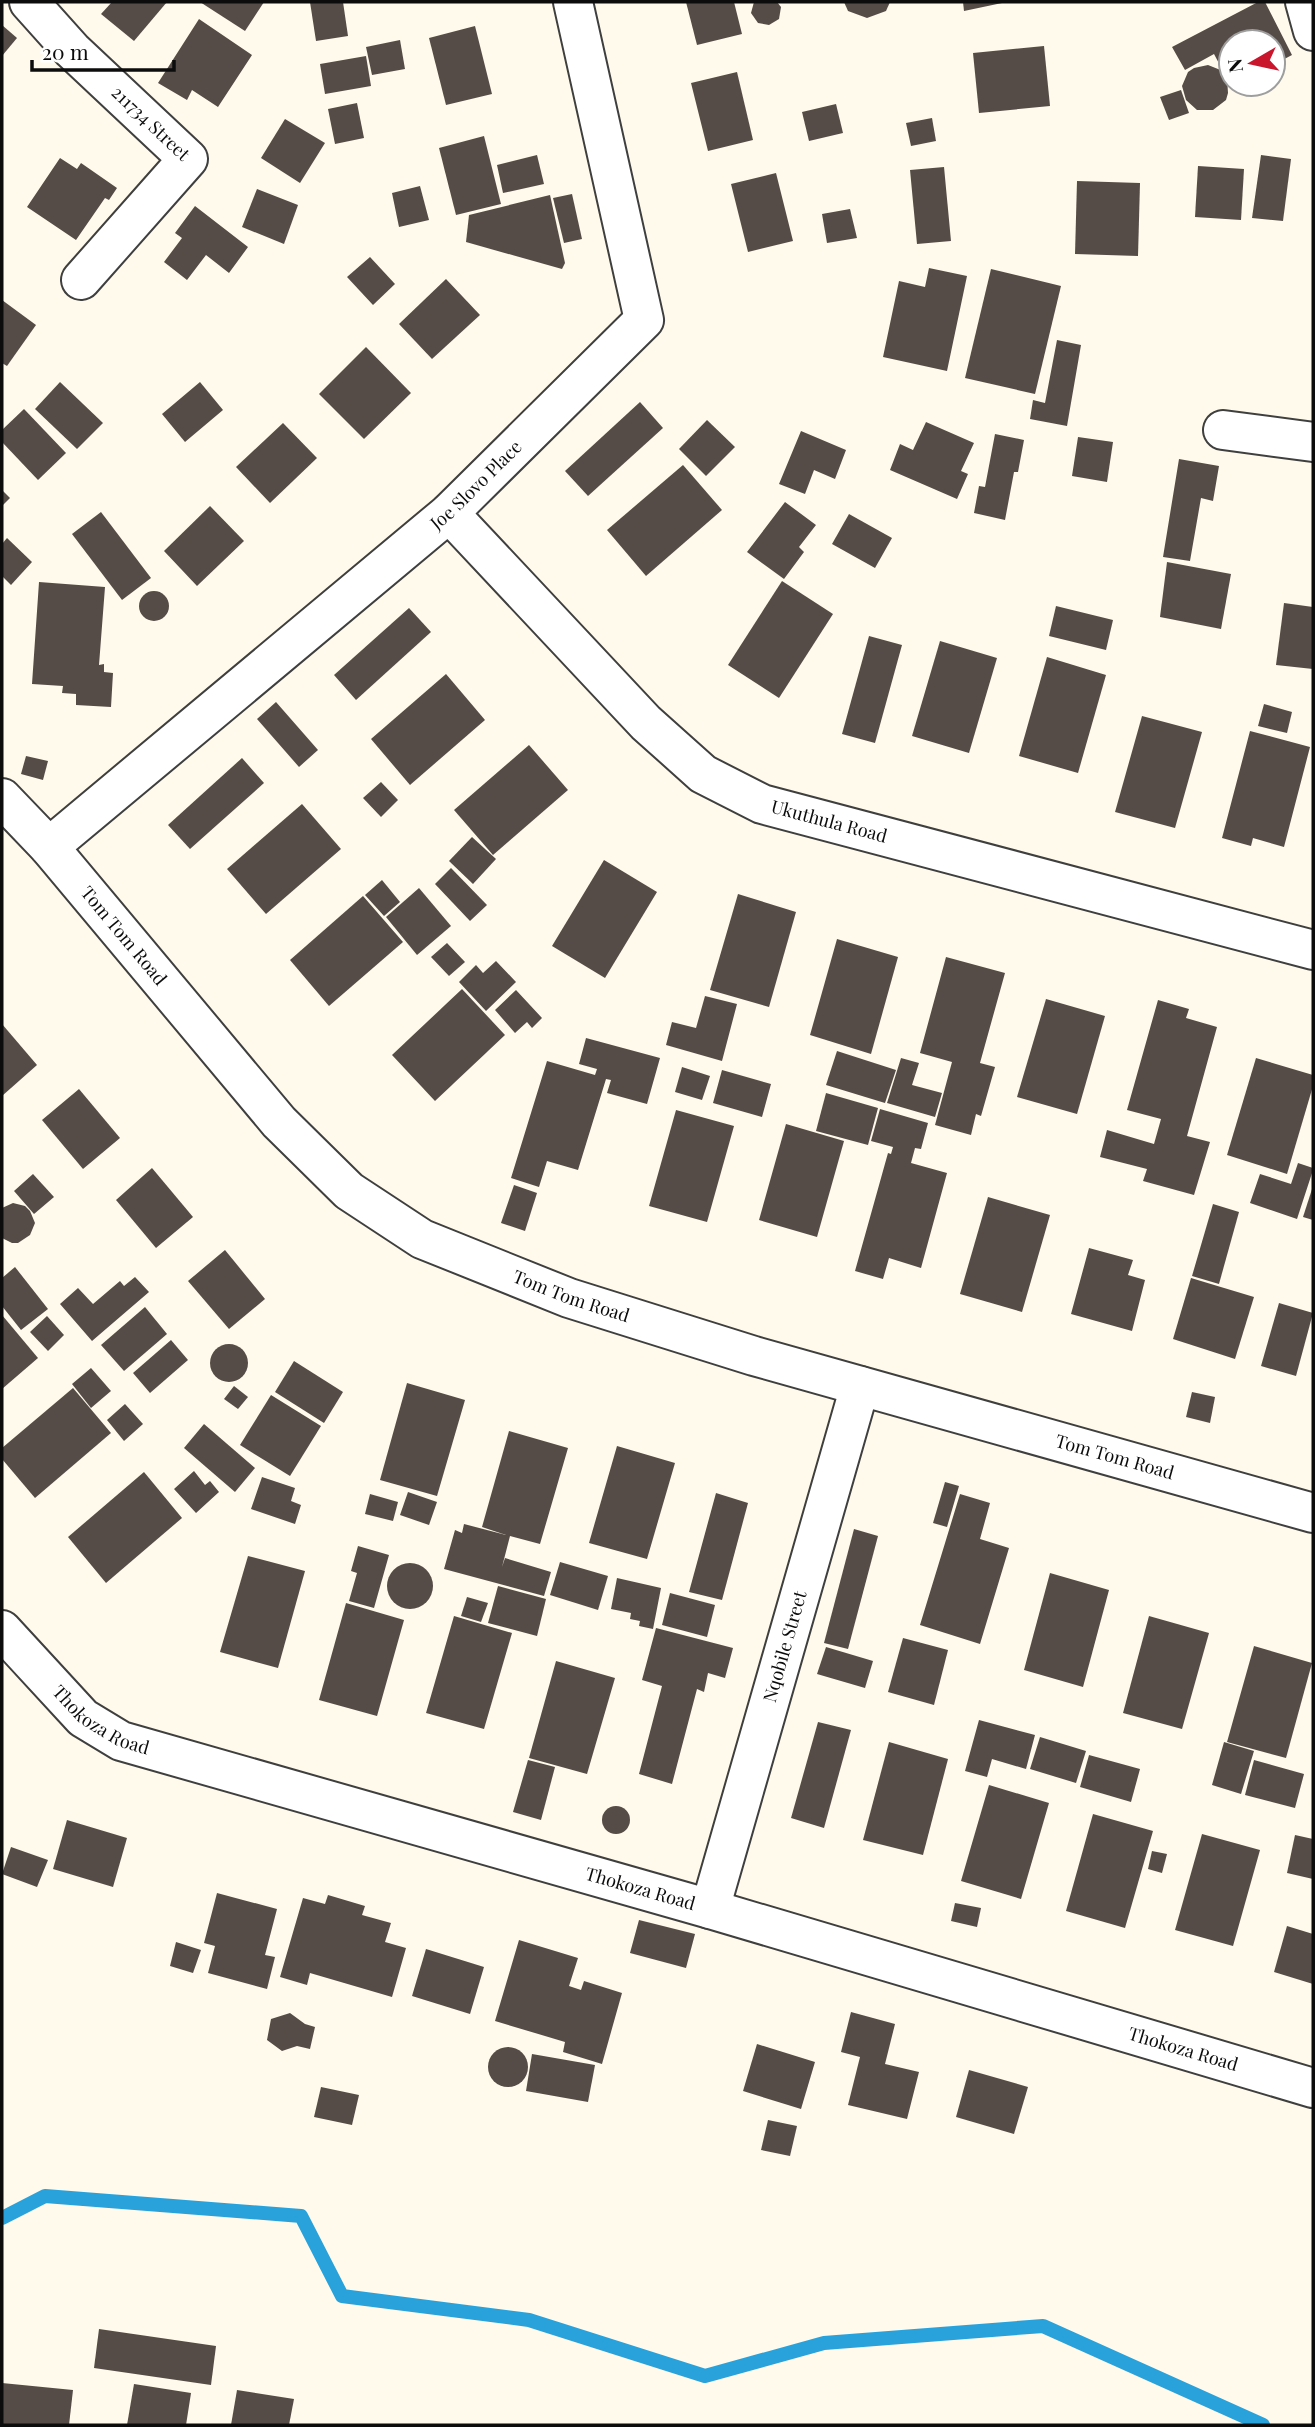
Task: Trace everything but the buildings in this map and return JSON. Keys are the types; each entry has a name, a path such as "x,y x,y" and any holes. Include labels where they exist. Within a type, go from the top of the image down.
{"street":[{"name":"211734 Street","path":"29,2 72,50 188,159 81,280"},
{"name":"Joe Slovo Place","path":"48,847 449,513 644,320 573,2"},
{"path":"1306,2 1313,31"},
{"path":"1223,430 1313,442"},
{"name":"Ukuthula Road","path":"449,513 675,751 704,774 762,804 1313,950"},
{"name":"Tom Tom Road","path":"2,797 48,847 279,1122 349,1191 422,1239 569,1298 754,1356 1313,1513"},
{"name":"Nqobile Street","path":"710,1909 860,1386"},
{"name":"Thokoza Road","path":"2,1630 83,1718 121,1741 710,1909 1313,2088"}],"waterway":[{"path":"2,2218 45,2196 301,2216 342,2296 529,2320 705,2376 824,2343 1043,2326 1263,2425"}]}
